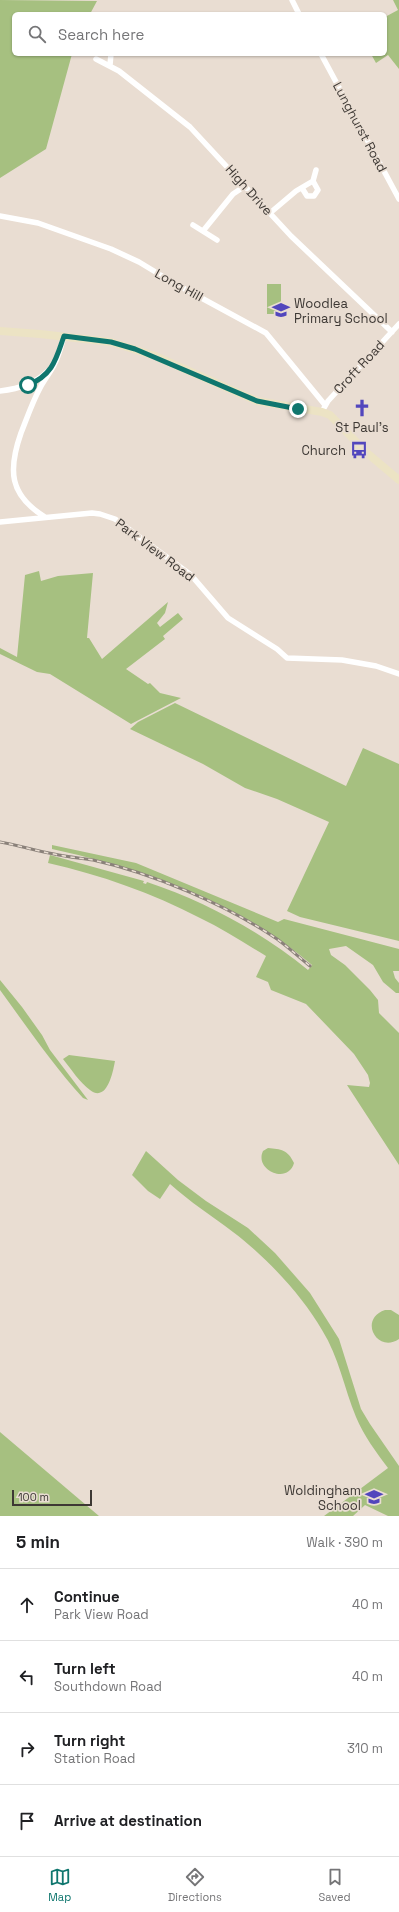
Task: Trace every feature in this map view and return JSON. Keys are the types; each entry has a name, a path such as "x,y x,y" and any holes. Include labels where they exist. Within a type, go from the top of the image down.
{"street":[{"path":"292,0 298,12"},
{"path":"110,65 111,56"},
{"name":"Lunghurst Road","path":"322,56 399,200"},
{"name":"High Drive","path":"96,59 110,65 126,75 190,127 291,236 392,332"},
{"path":"270,213 313,181 316,170"},
{"path":"302,188 307,196 314,196 318,190 313,181"},
{"path":"203,231 233,194 245,186"},
{"name":"Long Hill","path":"0,216 38,224 112,249 139,262 172,282 266,333 324,409"},
{"path":"193,225 217,240"},
{"name":"Croft Road","path":"324,409 399,324"},
{"path":"0,331 64,336 111,342 135,349 257,401 324,409 367,453 399,480"},
{"path":"45,517 32,509 21,496 16,487 13,465 14,453 28,414 40,388 55,364 64,336"},
{"path":"0,391 35,382 55,364"},
{"name":"Park View Road","path":"0,522 92,513 115,519 191,575 228,618 277,649 287,658 342,660 376,666 399,674"}],"green space":[{"path":"0,0 97,1 91,12 12,12 12,56 71,56 46,149 0,178"},
{"path":"393,0 399,0 399,69 387,56 387,16 398,10"},
{"path":"372,56 386,56 376,63"},
{"path":"267,284 281,284 281,314 267,314"},
{"path":"39,571 41,581 58,576 93,573 87,638 89,638 102,659 168,602 165,613 157,623 160,627 178,613 183,619 163,636 165,639 126,669 148,684 150,683 160,693 181,698 131,724 50,674 37,672 0,654 0,648 17,657 25,575"},
{"path":"175,703 346,786 363,748 399,764 399,941 300,917 287,911 329,822 277,799 245,788 203,764 130,729 138,722"},
{"path":"52,845 136,863 278,922 284,919 399,949 399,971 393,971 395,978 399,983 399,993 396,993 383,982 373,965 346,946 329,949 331,955 345,965 370,990 378,1000 379,1013 399,1033 399,1165 347,1085 369,1087 370,1083 368,1075 354,1054 306,1004 271,990 268,982 256,977 266,956 217,927 182,909 145,893 107,879 48,863 50,855 144,881 143,883 146,884 147,882 190,898 252,930 308,970 312,965 284,943 254,923 222,906 155,878 87,857 52,849"},
{"path":"0,980 22,1007 42,1035 50,1050 88,1100 83,1098 50,1059 0,990"},
{"path":"69,1055 115,1061 111,1078 105,1089 96,1093 83,1084 63,1059"},
{"path":"268,1148 287,1153 294,1163 291,1170 279,1174 267,1169 263,1164 262,1158 263,1151"},
{"path":"146,1151 178,1180 206,1201 248,1228 275,1253 310,1293 339,1339 361,1409 399,1466 399,1516 388,1516 365,1505 353,1516 324,1516 388,1468 370,1444 359,1424 328,1340 304,1303 282,1277 245,1242 170,1184 160,1199 148,1191 132,1175"},
{"path":"385,1310 391,1310 399,1315 399,1339 391,1342 384,1342 378,1339 374,1334 372,1327 373,1320 377,1314"},
{"path":"0,1432 99,1516 0,1516"}],"railway":[{"path":"0,842 59,855 93,860 140,873 164,882 212,902 257,926 281,942 310,966"}],"place":[{"name":"Woodlea Primary School","path":"281,310"},
{"name":"St Paul's","path":"362,408"},
{"name":"Church","path":"359,450"},
{"name":"Woldingham School","path":"374,1497"}],"route":[{"path":"28,385 42,377 55,364 64,336 111,342 135,349 155,356 257,401 298,409"}]}
